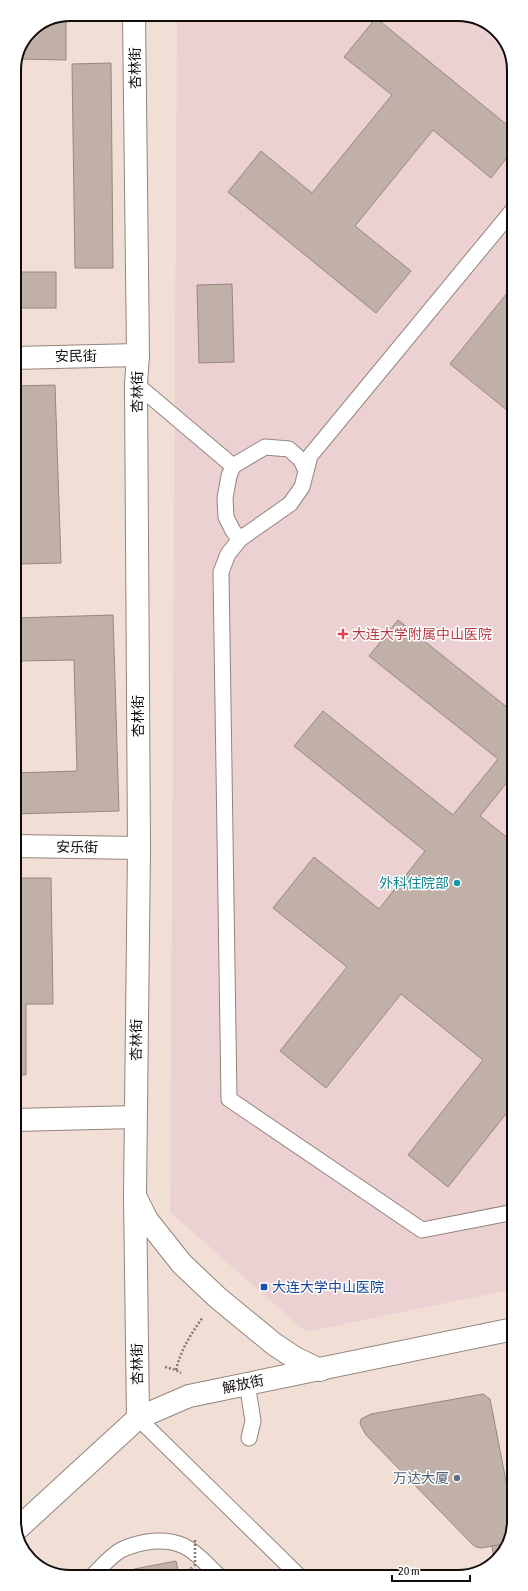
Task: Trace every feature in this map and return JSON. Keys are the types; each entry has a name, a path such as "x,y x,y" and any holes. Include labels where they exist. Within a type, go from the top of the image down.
{"street":[{"name":"杏林街","path":"134,21 138,355 136,384 139,848 134,1195 138,1418"},
{"name":"安民街","path":"21,358 138,355"},
{"name":"安乐街","path":"21,846 139,848"},
{"path":"21,1120 135,1117"},
{"path":"134,1195 147,1220 182,1264 218,1298 274,1344 295,1358 320,1370"},
{"name":"解放街","path":"21,1525 138,1418 189,1396 507,1330"}],"lane":[{"path":"507,216 310,456 302,487 290,504 240,539 228,554 221,572 229,1099 422,1230 507,1213"},
{"path":"136,384 233,466"},
{"path":"240,539 233,531 226,517 225,498 229,476 233,466 264,447 289,449 301,460 306,471"},
{"path":"247,1383 253,1421 249,1438"},
{"path":"138,1418 293,1570"},
{"path":"99,1570 120,1551 137,1544 154,1541 169,1542 184,1546 199,1556 213,1570"}],"path":[{"path":"176,1370 179,1356 187,1341 204,1317"},
{"path":"165,1367 182,1373"},
{"path":"195,1540 195,1566"}],"shaded area":[{"name":"大连大学附属中山医院","path":"177,21 468,22 483,28 495,38 503,51 507,63 507,1290 306,1332 170,1212"}],"building":[{"path":"66,21 66,60 22,59 29,43 35,35 51,25"},
{"path":"374,21 380,21 507,125 507,157 491,178 433,130 355,226 411,271 376,313 228,192 261,151 312,193 392,95 344,57"},
{"path":"111,63 113,268 75,268 72,64"},
{"path":"21,272 56,272 56,308 21,308"},
{"path":"232,284 234,362 199,363 197,285"},
{"path":"507,293 507,410 450,364"},
{"path":"55,385 61,563 21,564 21,386"},
{"path":"113,615 119,811 21,814 21,773 77,771 74,660 21,661 21,618"},
{"name":"外科住院部","path":"398,620 507,707 507,782 480,816 507,837 507,1113 448,1187 408,1155 483,1060 401,994 326,1088 280,1051 347,967 273,908 314,857 379,909 425,851 294,746 323,711 453,815 498,759 369,656"},
{"path":"21,878 51,878 53,1004 26,1004 26,1075 21,1075"},
{"name":"万达大厦","path":"483,1394 490,1399 507,1486 506,1531 501,1545 481,1548 472,1544 366,1435 360,1424 361,1419 371,1414"},
{"path":"501,1545 493,1556 492,1546"},
{"path":"176,1561 178,1570 134,1570"}],"place":[{"name":"大连大学附属中山医院","path":"343,634"},
{"name":"外科住院部","path":"457,883"},
{"name":"大连大学中山医院","path":"264,1287"},
{"name":"万达大厦","path":"457,1478"}]}
